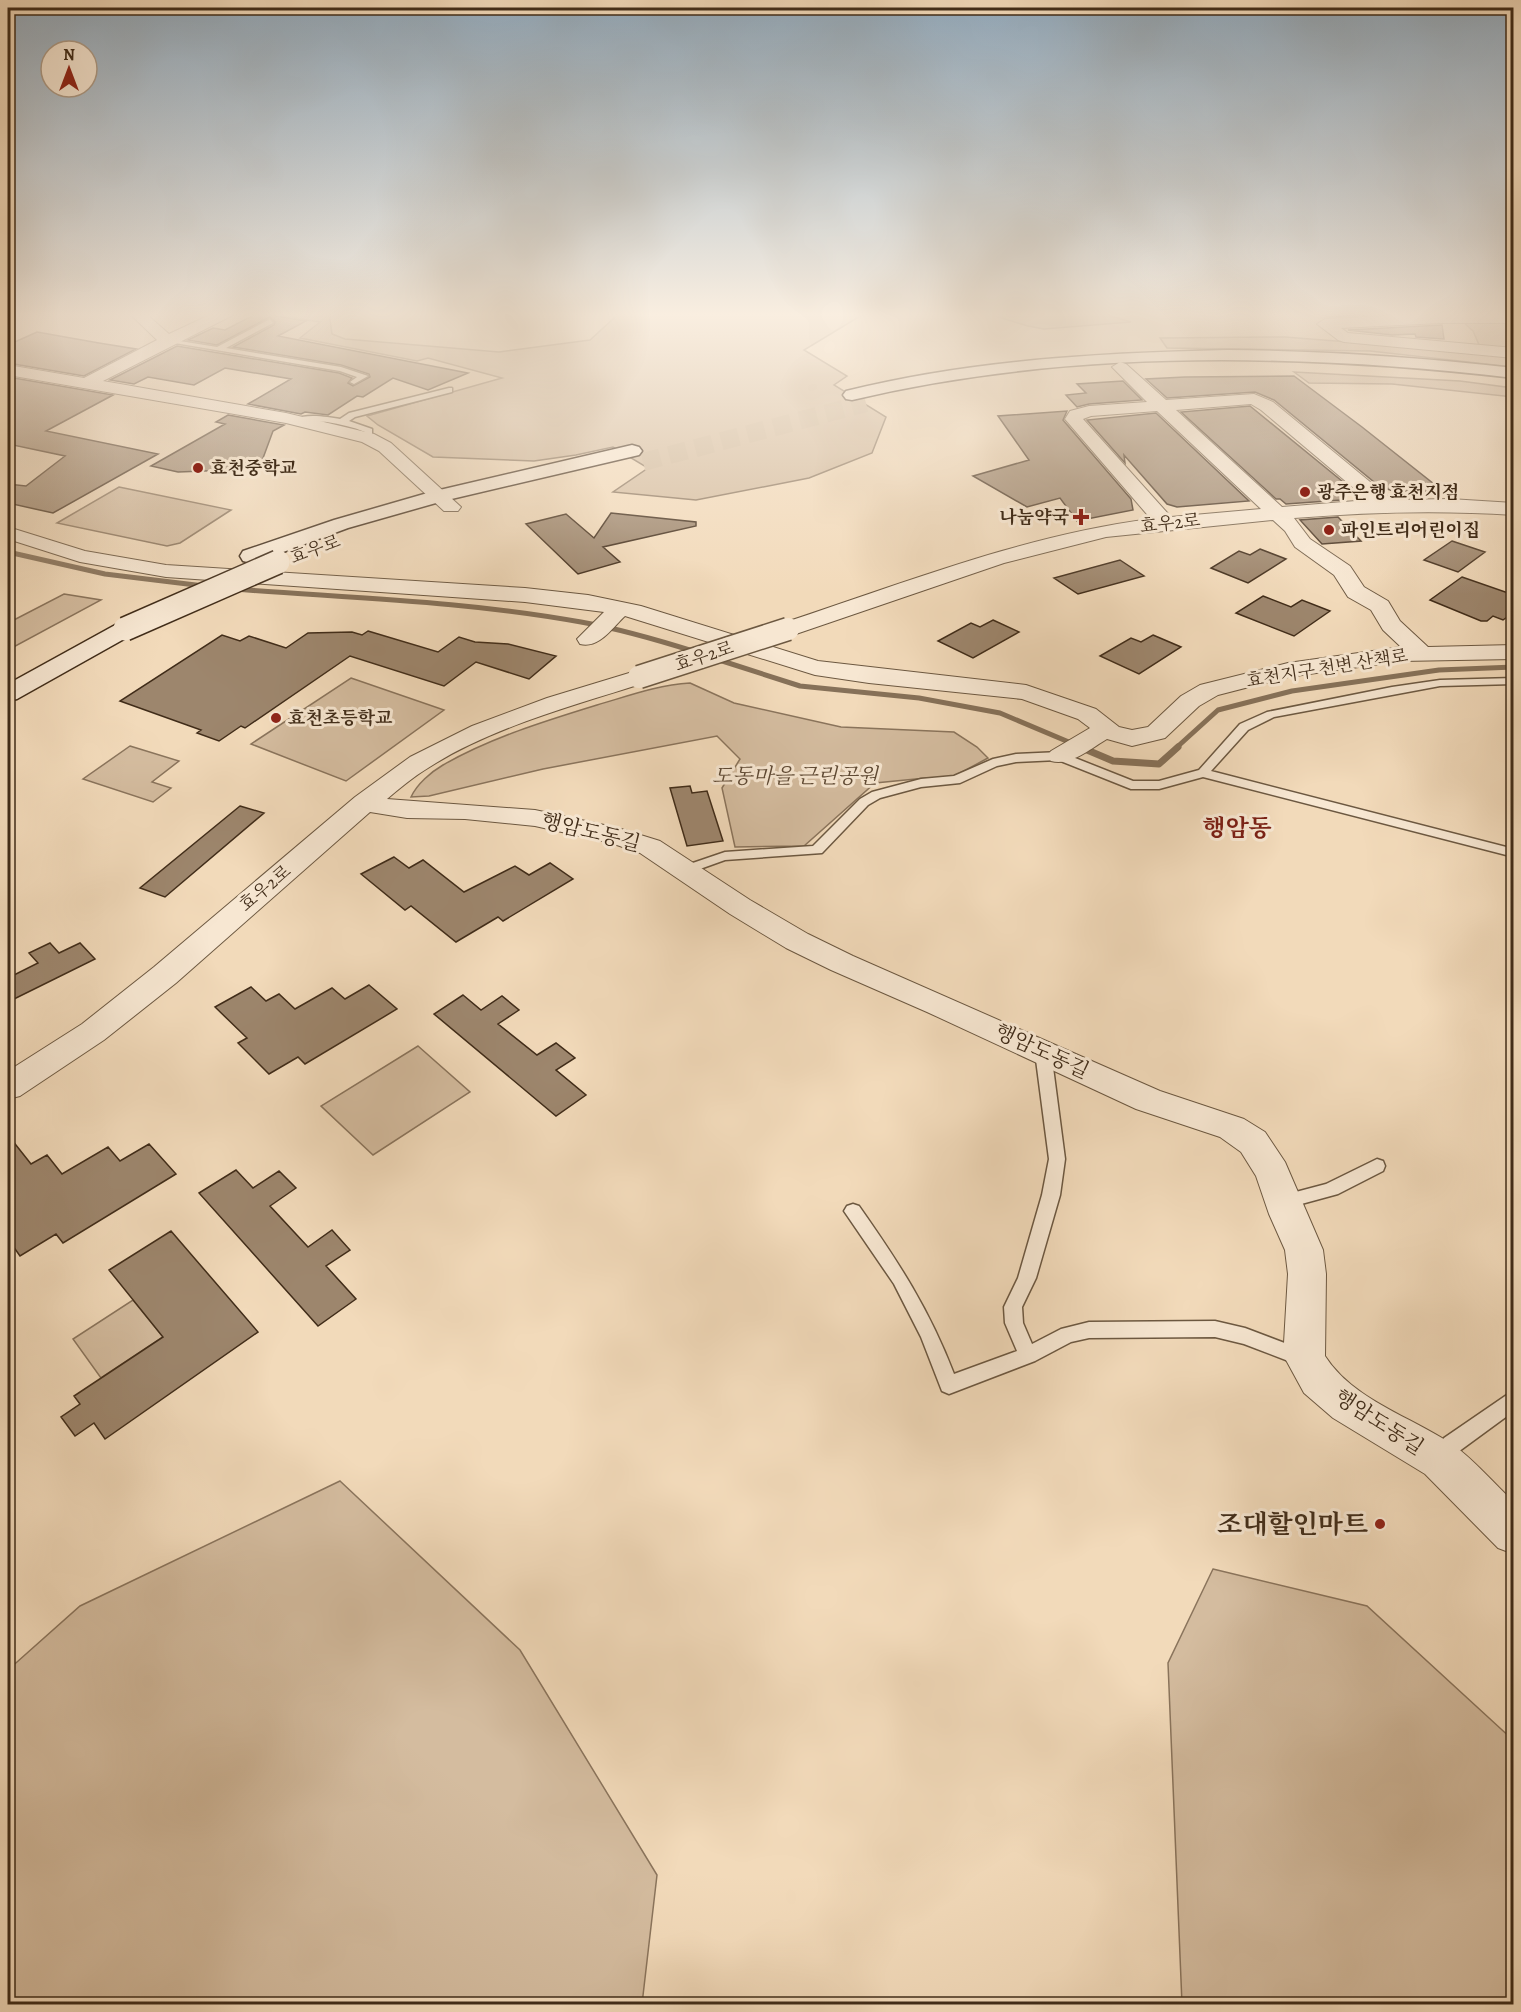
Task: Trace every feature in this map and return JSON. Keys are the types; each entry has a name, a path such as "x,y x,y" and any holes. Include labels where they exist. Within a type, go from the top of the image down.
{"main road":[{"name":"효우로","path":"8,670 101,621 166,591 251,556 341,524 637,457"},
{"name":"효우로","path":"8,694 125,629 278,562 445,501"}],"street":[{"path":"216,406 299,420 369,438 385,447 445,501"},
{"path":"1149,406 1089,411 1076,415 1074,419 1166,523"},
{"path":"1161,406 1293,528 1302,543 1345,574 1356,592 1380,606 1391,625 1421,653"},
{"path":"1266,406 1386,505"},
{"name":"효우2로","path":"8,1087 93,1032 156,982 364,803 419,762 444,748 556,703 788,630 997,559 1075,537 1166,523 1386,505 1450,505 1514,510"},
{"name":"효천지구 천변 산책로","path":"8,534 80,556 137,567 525,595 617,611 815,668 1026,692 1088,714 1080,744 1121,736 1144,737 1156,733 1190,701 1209,690 1288,670 1421,653 1514,652"},
{"path":"590,637 617,611"},
{"name":"행암도동길","path":"364,803 407,810 465,811 535,818 629,839 650,847 740,907 798,941 842,963 938,1004 1148,1100 1232,1128 1253,1142 1260,1150 1304,1250 1307,1274 1304,1343 1306,1360 1318,1380 1347,1405 1440,1460 1509,1522"}],"lane":[{"path":"342,422 352,415 387,406"},
{"path":"299,420 314,418 342,422 369,431 369,438"},
{"path":"1203,773 1244,727 1271,714 1440,683 1514,681"},
{"path":"686,870 713,858 725,856 817,850 852,813 876,795 921,783 956,780 993,763 1080,744 1105,776 1139,786 1159,785 1203,773 1514,853"},
{"path":"1028,1355 1014,1323 1013,1307 1027,1278 1051,1195 1057,1159 1043,1052"},
{"path":"1283,1202 1330,1191 1355,1180 1377,1166"},
{"path":"853,1211 900,1279 930,1335 949,1385 1028,1355 1068,1335 1089,1330 1215,1329 1245,1336 1306,1360"},
{"path":"1440,1460 1451,1445 1514,1399"}],"green space":[{"path":"403,406 868,406 886,417 872,453 809,478 696,500 613,492 648,468 613,447 534,461 433,457 378,425 367,416"},
{"path":"119,487 231,510 180,543 167,546 57,523"},
{"path":"64,594 101,600 8,650 8,623"},
{"path":"351,678 444,710 346,781 251,744"},
{"name":"도동마을 근린공원","path":"690,683 734,703 841,727 954,732 977,747 988,758 949,779 926,778 875,783 804,846 735,847 722,788 740,759 717,736 543,769 429,796 411,797 421,783 438,768 499,738 631,695 666,686"},
{"path":"130,746 179,761 152,782 171,788 153,802 83,779"},
{"path":"418,1046 470,1092 373,1155 321,1106"},
{"path":"133,1300 163,1337 101,1378 73,1339"},
{"path":"340,1481 520,1650 657,1875 642,2004 8,2004 8,1670 80,1606"},
{"path":"1213,1569 1367,1606 1513,1740 1513,2004 1182,2004 1168,1663"}],"building":[{"path":"8,406 93,406 46,431 158,454 53,513 8,503 8,484 26,486 65,456 8,444"},
{"path":"258,406 342,406 328,415 305,412 301,414"},
{"path":"1250,406 1348,486 1341,500 1286,504 1276,499 1181,412"},
{"path":"1281,406 1334,406 1444,492 1393,491 1379,486"},
{"path":"1067,411 1063,420 1131,499 1133,510 1077,521 1060,498 1027,507 973,476 1029,460 998,416"},
{"path":"1156,413 1249,501 1177,507 1167,504 1124,455 1125,463 1087,420"},
{"path":"228,415 284,425 273,431 259,469 178,472 151,466 225,424 216,422"},
{"path":"611,513 696,522 696,526 603,547 620,562 578,574 526,524 566,514 594,538"},
{"name":"파인트리어린이집","path":"1338,517 1361,541 1322,544 1300,520"},
{"path":"1452,541 1485,552 1458,572 1424,560"},
{"path":"1260,549 1286,559 1248,583 1211,568 1239,551 1250,555"},
{"path":"1120,560 1144,576 1078,594 1054,578"},
{"path":"1462,577 1514,595 1514,612 1503,620 1493,616 1487,621 1481,621 1430,600"},
{"path":"1263,596 1291,607 1302,600 1330,611 1294,636 1236,613"},
{"path":"993,620 1019,632 973,658 938,641 971,623 980,627"},
{"path":"368,631 438,652 459,637 475,642 508,644 556,656 529,679 476,662 444,686 350,656 245,728 241,726 219,741 197,733 201,730 120,701 222,635 240,641 249,636 286,648 308,633 352,632 362,635"},
{"path":"1153,635 1181,647 1139,674 1100,656 1131,638 1141,642"},
{"path":"690,786 692,793 707,791 723,841 687,846 670,788"},
{"path":"240,806 264,813 165,897 140,888"},
{"path":"394,857 409,868 423,860 464,892 515,866 529,875 550,863 573,879 503,921 498,917 456,942 411,906 405,910 361,874"},
{"path":"50,943 59,953 80,943 95,959 8,1002 8,978 38,963 29,953"},
{"path":"369,985 397,1009 305,1064 298,1057 269,1074 238,1043 247,1038 215,1007 251,987 266,1001 279,994 295,1009 332,988 345,999"},
{"path":"463,995 481,1010 502,996 519,1010 498,1024 537,1055 556,1043 575,1058 556,1070 586,1095 556,1116 434,1014"},
{"path":"8,1135 31,1164 47,1155 62,1174 108,1147 120,1161 149,1144 176,1174 63,1243 56,1234 20,1256 8,1239"},
{"path":"236,1170 253,1188 279,1171 296,1188 270,1206 308,1247 332,1230 350,1250 326,1266 356,1299 318,1326 199,1193"},
{"path":"171,1231 258,1332 105,1439 94,1423 75,1436 61,1417 80,1404 74,1396 163,1337 109,1270"}],"waterway":[{"path":"8,552 105,574 204,586"},
{"path":"234,589 495,609 610,628 696,652"},
{"path":"716,659 800,686 919,698 1000,713 1083,748"},
{"path":"1176,748 1218,710 1292,691 1439,670 1514,667"},
{"path":"1080,747 1113,761 1159,764 1178,747"}],"tunnel":[{"path":"643,462 855,406"}],"place":[{"name":"효천중학교","path":"198,468"},
{"name":"광주은행 효천지점","path":"1305,492"},
{"name":"나눔약국","path":"1081,517"},
{"name":"파인트리어린이집","path":"1329,530"},
{"name":"효천초등학교","path":"276,718"},
{"name":"조대할인마트","path":"1380,1524"}],"district":[{"name":"행암동","path":"1237,828"}]}
